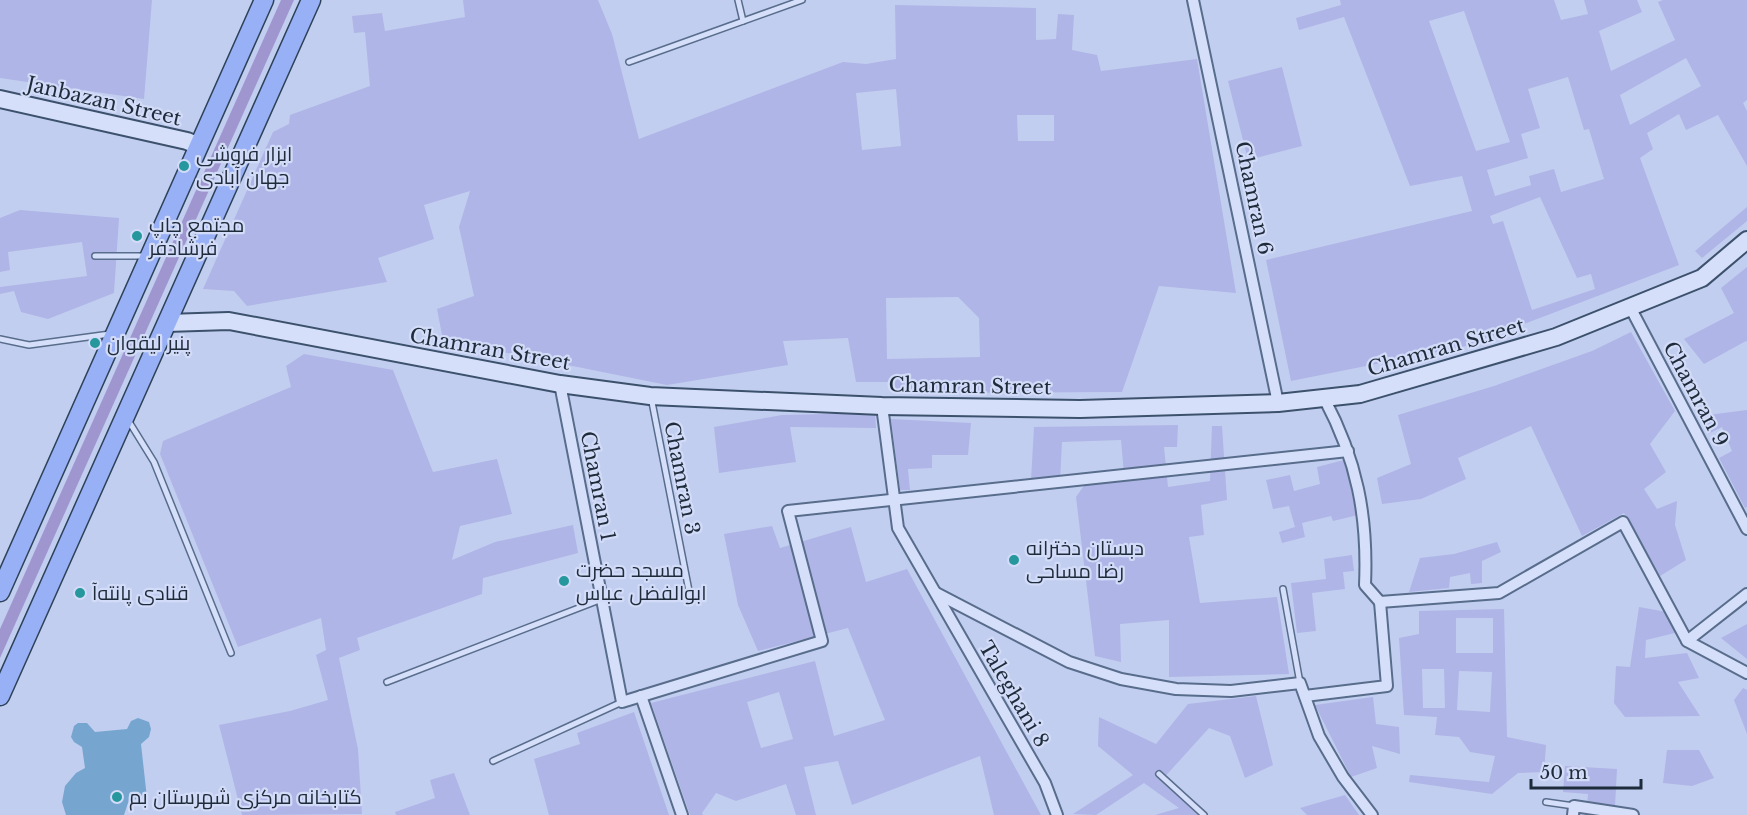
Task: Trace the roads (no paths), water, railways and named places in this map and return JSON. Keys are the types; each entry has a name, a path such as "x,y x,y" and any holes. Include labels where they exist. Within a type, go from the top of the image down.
{"main road":[{"path":"2,580 264,0"},
{"path":"0,696 311,0"},
{"name":"Janbazan Street","path":"0,99 187,141 199,146"},
{"name":"Chamran Street","path":"167,323 229,321 560,384 650,396 882,406 1080,409 1278,403 1360,394 1556,337 1702,278 1747,240"}],"street":[{"name":"Chamran 6","path":"1193,0 1278,403"},
{"name":"Chamran 9","path":"1630,307 1747,529"},
{"name":"Chamran 1","path":"560,384 622,702"},
{"path":"1305,696 1387,686 1380,602 1365,585 1366,549 1363,507 1353,465 1339,425 1324,398"},
{"name":"Taleghani 8","path":"882,406 898,528 1045,783 1057,815"},
{"path":"622,702 822,641 788,511 1348,451"},
{"path":"1380,602 1499,593 1623,522 1687,641 1747,673"},
{"path":"936,593 1069,662 1121,679 1176,689 1231,691 1300,683 1319,736 1342,777 1372,815"},
{"path":"1687,641 1747,594"},
{"path":"641,696 682,815"},
{"path":"1574,810 1633,815"}],"lane":[{"path":"738,0 743,21"},
{"path":"779,0 781,7"},
{"path":"629,62 802,0"},
{"path":"95,256 150,256"},
{"path":"0,339 29,345 115,334"},
{"name":"Chamran 3","path":"650,396 691,601"},
{"path":"125,416 154,462 231,654"},
{"path":"1283,589 1300,683"},
{"path":"387,682 602,598"},
{"path":"493,761 622,702"},
{"path":"1159,774 1204,815"},
{"path":"1546,802 1574,810"}],"place":[{"name":"ابزار فروشی جهان آبادی","path":"184,166"},
{"name":"مجتمع چاپ فرشادفر","path":"137,236"},
{"name":"پنیر لیقوان","path":"95,343"},
{"name":"دبستان دخترانه رضا مساحی","path":"1014,560"},
{"name":"مسجد حضرت ابوالفضل عباس","path":"564,581"},
{"name":"قنادی پانته‌آ","path":"80,593"},
{"name":"کتابخانه مرکزی شهرستان بم","path":"117,797"}]}
